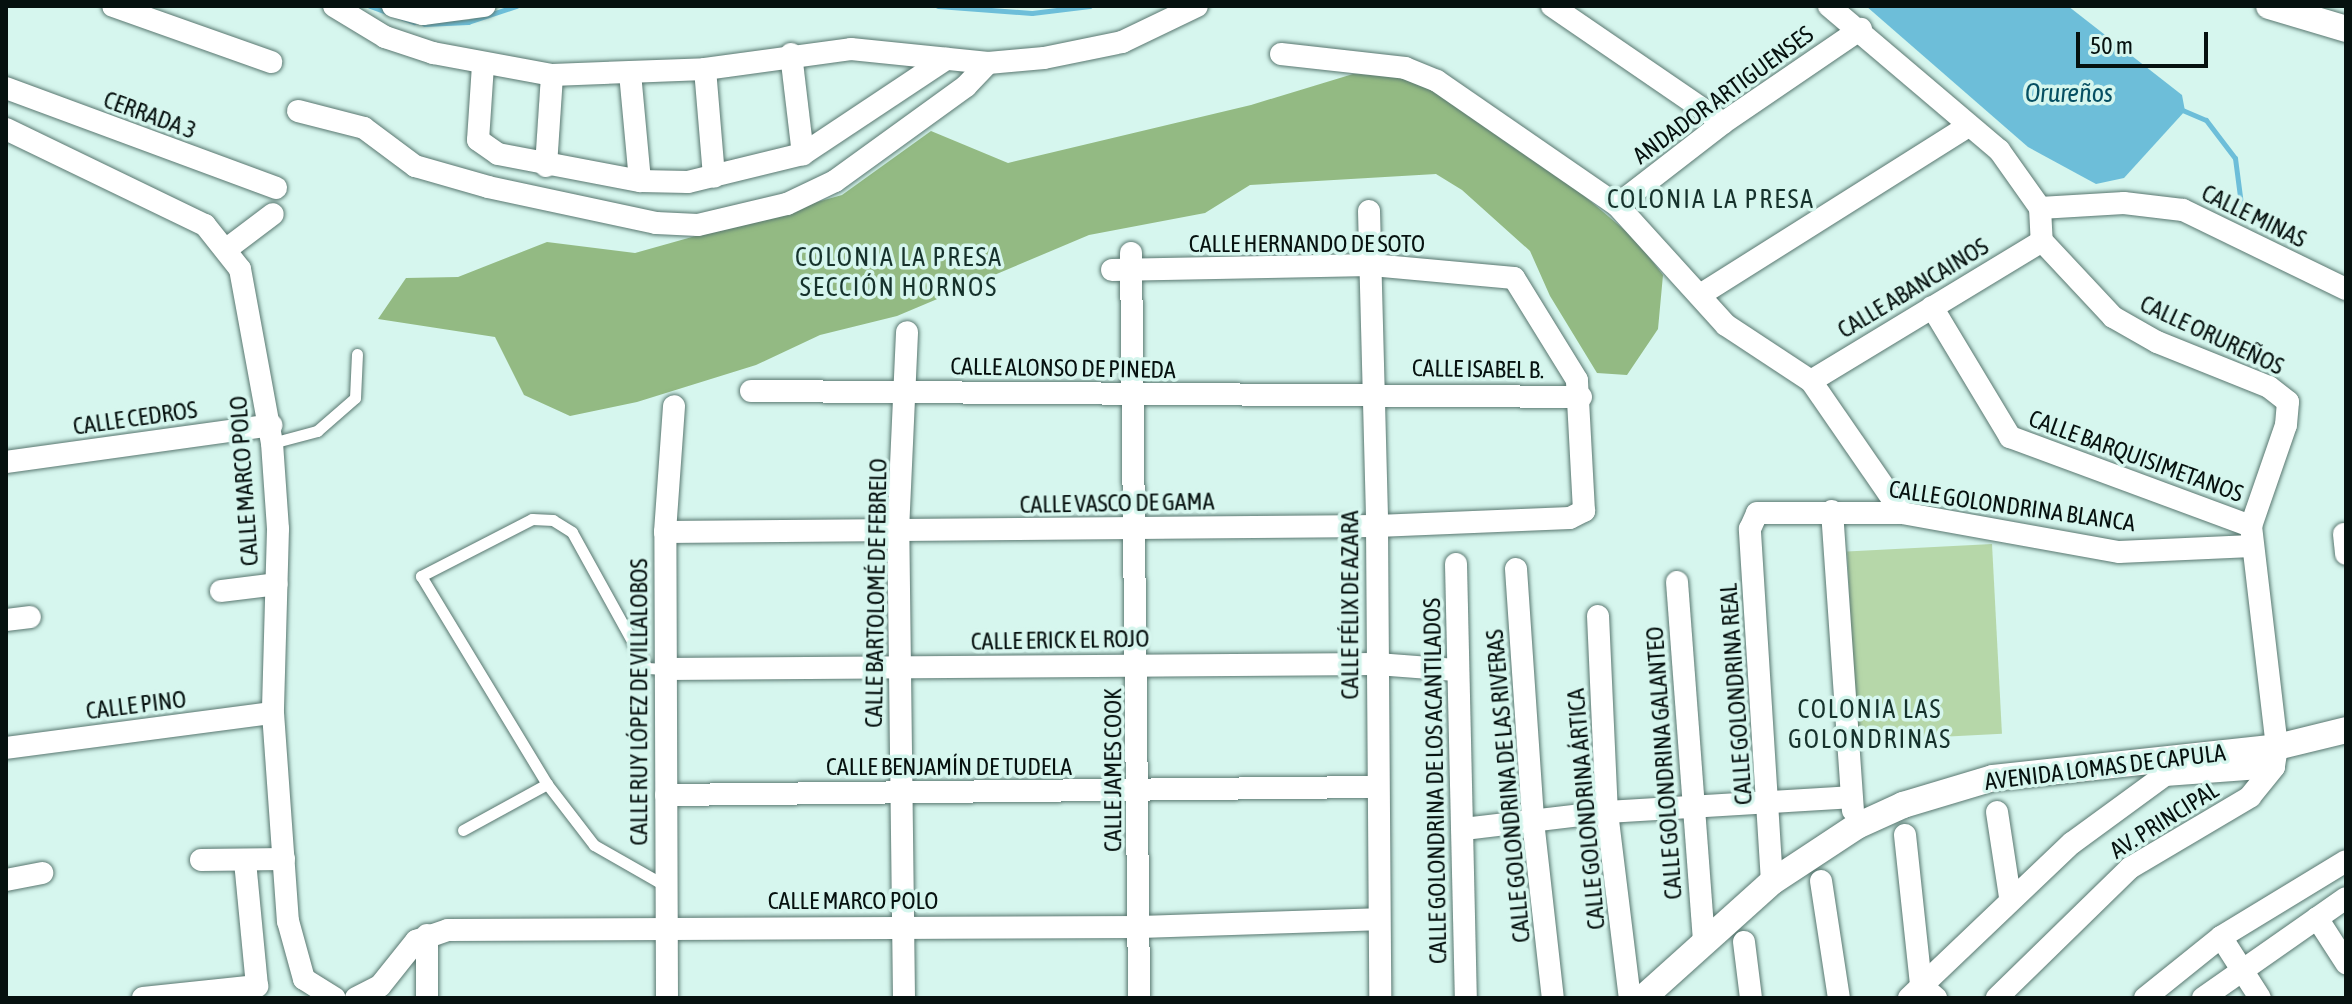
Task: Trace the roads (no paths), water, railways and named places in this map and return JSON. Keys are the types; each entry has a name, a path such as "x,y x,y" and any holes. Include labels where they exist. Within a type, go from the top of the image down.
{"street":[{"path":"113,6 271,62"},
{"path":"334,6 385,37 483,65 552,75 705,69 791,54 851,49 988,63 1044,58 1122,42 1197,6"},
{"path":"393,6 423,10 482,6"},
{"path":"1552,6 1723,123"},
{"path":"1829,6 1861,29 1967,127 1999,150 2040,208 2042,241"},
{"path":"2269,6 2346,29"},
{"name":"ANDADOR ARTIGUENSES","path":"1617,205 1723,123 1861,29"},
{"path":"791,54 803,154"},
{"path":"1281,54 1405,68 1437,81 1617,205 1750,345 1811,381 1902,513"},
{"path":"483,65 478,140 498,154 546,166 640,181 714,177 803,154 946,59"},
{"path":"298,111 364,128 415,166 488,187 656,223 698,225 787,204 835,181 966,86 988,63"},
{"path":"705,69 714,177"},
{"path":"630,73 640,181"},
{"path":"546,166 552,75"},
{"name":"CERRADA 3","path":"6,88 276,188"},
{"path":"1700,295 1967,127"},
{"name":"CALLE MARCO POLO","path":"6,129 165,203 205,225 228,248 247,298 272,434 277,584 273,713 288,921 304,979 334,998"},
{"name":"CALLE MINAS","path":"2040,208 2124,203 2183,210 2346,289"},
{"name":"CALLE FÉLIX DE AZARA","path":"1369,211 1377,526 1375,787 1380,998"},
{"path":"228,248 273,214"},
{"name":"CALLE ABANCAINOS","path":"1811,381 2042,241"},
{"name":"CALLE ORUREÑOS","path":"2042,241 2113,317 2134,331 2269,387 2288,402 2286,425 2251,536"},
{"name":"CALLE HERNANDO DE SOTO","path":"1112,270 1133,262 1372,265 1503,274 1523,286 1571,365 1581,397"},
{"name":"CALLE JAMES COOK","path":"1133,262 1140,792 1139,998"},
{"name":"CALLE BARQUISIMETANOS","path":"1932,307 2010,437 2251,536"},
{"name":"CALLE BARTOLOMÉ DE FEBRELO","path":"904,998 898,531 908,391 907,332"},
{"name":"CALLE ALONSO DE PINEDA","path":"751,391 1136,396 1374,393"},
{"name":"CALLE ISABEL B.","path":"1374,393 1581,397"},
{"name":"CALLE VASCO DE GAMA","path":"665,532 1377,526 1570,518 1584,511 1586,502 1581,397"},
{"name":"CALLE RUY LÓPEZ DE VILLALOBOS","path":"667,998 665,532 674,406"},
{"name":"CALLE CEDROS","path":"6,462 272,434"},
{"name":"CALLE GOLONDRINA BLANCA","path":"1766,510 1902,513 2119,552 2251,536"},
{"name":"CALLE GOLONDRINA REAL","path":"1766,510 1757,513 1750,529 1772,882"},
{"path":"1832,511 1850,797 1857,826"},
{"path":"1922,994 2010,897 2092,827 2165,775 2276,757 2251,536"},
{"name":"CALLE GOLONDRINA DE LOS ACANTILADOS","path":"1456,564 1456,670 1464,829 1466,998"},
{"name":"CALLE GOLONDRINA DE LAS RIVERAS","path":"1516,569 1533,821 1553,998"},
{"name":"CALLE GOLONDRINA GALANTEO","path":"1677,582 1704,940"},
{"path":"221,591 277,584"},
{"name":"CALLE GOLONDRINA ÁRTICA","path":"1598,616 1607,812 1630,998"},
{"path":"6,620 30,617"},
{"name":"CALLE ERICK EL ROJO","path":"665,669 1377,664 1456,670"},
{"name":"CALLE PINO","path":"6,748 273,713"},
{"name":"AVENIDA LOMAS DE CAPULA","path":"1643,998 1772,882 1857,826 1903,805 1993,778 2276,757 2346,730"},
{"name":"AV. PRINCIPAL","path":"1997,998 2130,868 2250,797 2276,757"},
{"name":"CALLE BENJAMÍN DE TUDELA","path":"666,795 1375,787"},
{"path":"1464,829 1607,812 1850,797"},
{"path":"1997,812 2010,897"},
{"path":"1905,835 1922,994"},
{"path":"201,860 245,862 284,859"},
{"path":"2145,998 2221,937 2346,861"},
{"path":"143,998 257,986 245,862"},
{"path":"6,880 42,873"},
{"path":"1821,881 1839,998"},
{"path":"2203,998 2241,967 2346,898"},
{"path":"2317,918 2346,963"},
{"name":"CALLE MARCO POLO","path":"427,935 448,930 1140,927 1377,919"},
{"path":"356,998 380,986 427,935"},
{"path":"427,935 427,998"},
{"path":"2221,937 2260,998"},
{"path":"1744,942 1751,998"}],"lane":[{"path":"272,434 317,431 355,398 357,354"},
{"path":"665,669 647,668 572,532 553,520 532,519 421,576 547,784 594,845 666,886"},
{"path":"463,830 547,784"}],"water":[{"name":"Orureños","path":"1866,6 2068,6 2182,95 2185,111 2124,178 2096,184 2028,147"}],"waterway":[{"path":"370,6 414,22"},
{"path":"424,24 468,22 516,6"},
{"path":"938,6 1032,13 1090,6"},
{"path":"2180,109 2206,120 2235,158 2243,220"}],"district":[{"name":"COLONIA LA PRESA","path":"1711,200"},
{"name":"COLONIA LA PRESA SECCIÓN HORNOS","path":"899,273"},
{"name":"COLONIA LAS GOLONDRINAS","path":"1870,725"}]}
